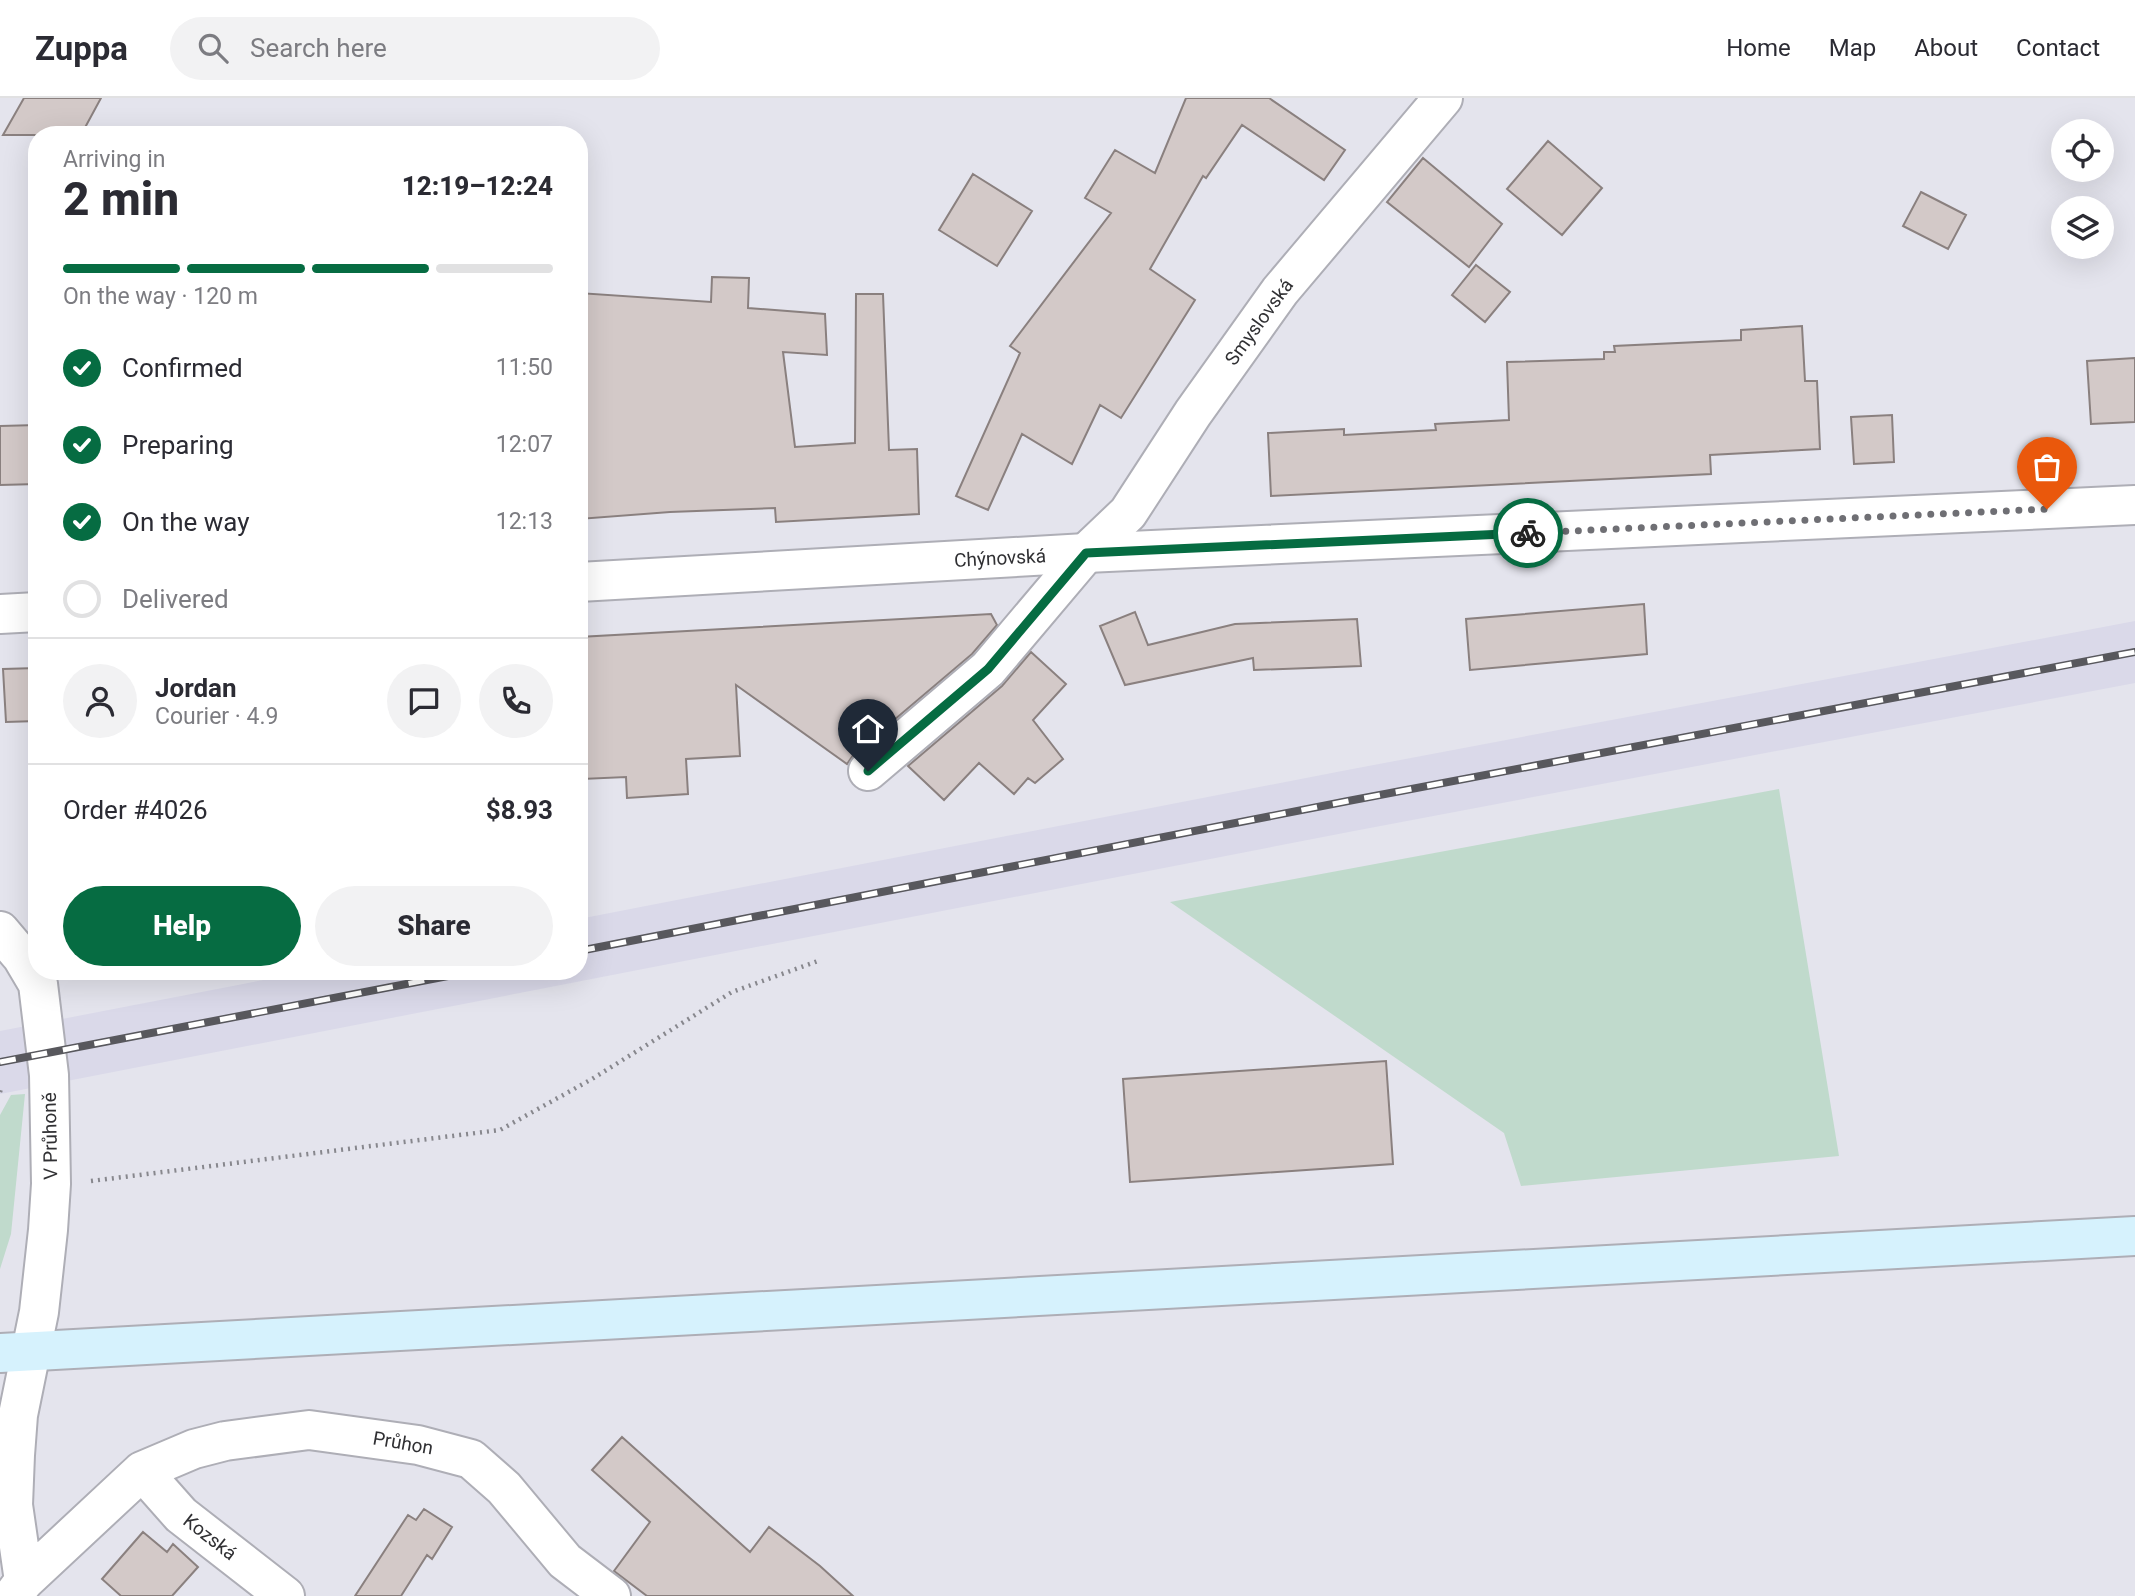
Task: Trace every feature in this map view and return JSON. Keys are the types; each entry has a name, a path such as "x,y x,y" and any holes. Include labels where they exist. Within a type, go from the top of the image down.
{"main road":[{"path":"15,1352 2135,1236"}],"street":[{"name":"Smyslovská","path":"868,771 988,669 1086,553 1128,513 1193,413 1280,291 1443,98"},
{"name":"Chýnovská","path":"588,581 1086,553 2135,505"},
{"path":"0,614 28,612"},
{"name":"V Průhoně","path":"0,931 28,965"},
{"name":"V Průhoně","path":"18,1589 13,1505 18,1415 15,1352 44,1273 51,1184 49,1074 41,996 34,980"},
{"name":"Průhon","path":"142,1471 194,1449 225,1441 310,1430 445,1450 471,1459 488,1473 565,1561 611,1596"},
{"path":"18,1589 142,1471"},
{"name":"Kozská","path":"142,1471 181,1516 285,1596"}],"path":[{"path":"51,1184 123,1178 500,1130 592,1079 732,992 818,961"}],"shaded area":[{"path":"2135,621 2135,683 588,980 588,917"},
{"path":"264,980 587,980 0,1094 0,1031"}],"green space":[{"path":"1779,789 1839,1156 1521,1186 1504,1133 1170,902"},
{"path":"25,1094 11,1234 0,1269 0,1115 11,1095"}],"building":[{"path":"24,98 101,98 86,126 28,126 28,135 3,135"},
{"path":"1186,98 1269,98 1345,150 1324,180 1242,125 1206,178 1203,176 1150,269 1195,300 1121,418 1100,405 1072,464 1022,434 988,510 956,496 1020,353 1010,346 1111,213 1085,198 1115,150 1155,173"},
{"path":"1548,141 1602,188 1562,235 1507,189"},
{"path":"1423,158 1502,224 1469,267 1387,202"},
{"path":"973,174 1032,211 997,266 939,230"},
{"path":"1921,192 1966,215 1948,249 1903,226"},
{"path":"1476,265 1510,292 1485,322 1452,295"},
{"path":"712,277 749,278 748,308 825,314 827,355 783,352 795,447 855,443 856,294 883,294 889,450 917,449 919,514 776,522 775,508 588,518 588,294 711,302"},
{"path":"1802,326 1805,381 1817,381 1820,449 1710,455 1711,474 1271,496 1268,433 1344,429 1344,435 1436,430 1435,424 1509,420 1507,362 1604,359 1604,352 1615,352 1614,346 1741,340 1741,330"},
{"path":"2135,358 2135,422 2091,424 2087,361"},
{"path":"1892,415 1894,462 1854,464 1851,417"},
{"path":"28,425 28,484 0,485 0,426"},
{"path":"1644,604 1647,654 1470,670 1466,619"},
{"path":"1135,612 1148,645 1235,624 1357,619 1361,666 1254,670 1253,658 1125,685 1100,626"},
{"path":"991,614 997,625 972,654 854,754 847,764 736,685 740,756 686,759 688,794 627,798 626,777 588,779 588,636"},
{"path":"1031,652 1066,684 1033,720 1063,759 1035,783 1028,778 1014,794 979,763 944,800 908,766 1002,686"},
{"path":"28,668 28,721 6,722 3,669"},
{"path":"1386,1061 1393,1164 1130,1182 1123,1079"},
{"path":"622,1437 750,1552 769,1527 820,1566 853,1596 647,1596 614,1571 650,1522 592,1470"},
{"path":"424,1509 452,1527 432,1559 427,1555 401,1596 355,1596 408,1515 416,1520"},
{"path":"143,1532 167,1552 173,1544 198,1567 172,1596 121,1596 102,1579"}],"railway":[{"path":"588,949 1348,801 2135,652"},
{"path":"0,1062 427,980"}],"way so far":[{"path":"1528,533 2047,509"}],"route":[{"path":"868,771 988,669 1086,553 1528,533"}]}
